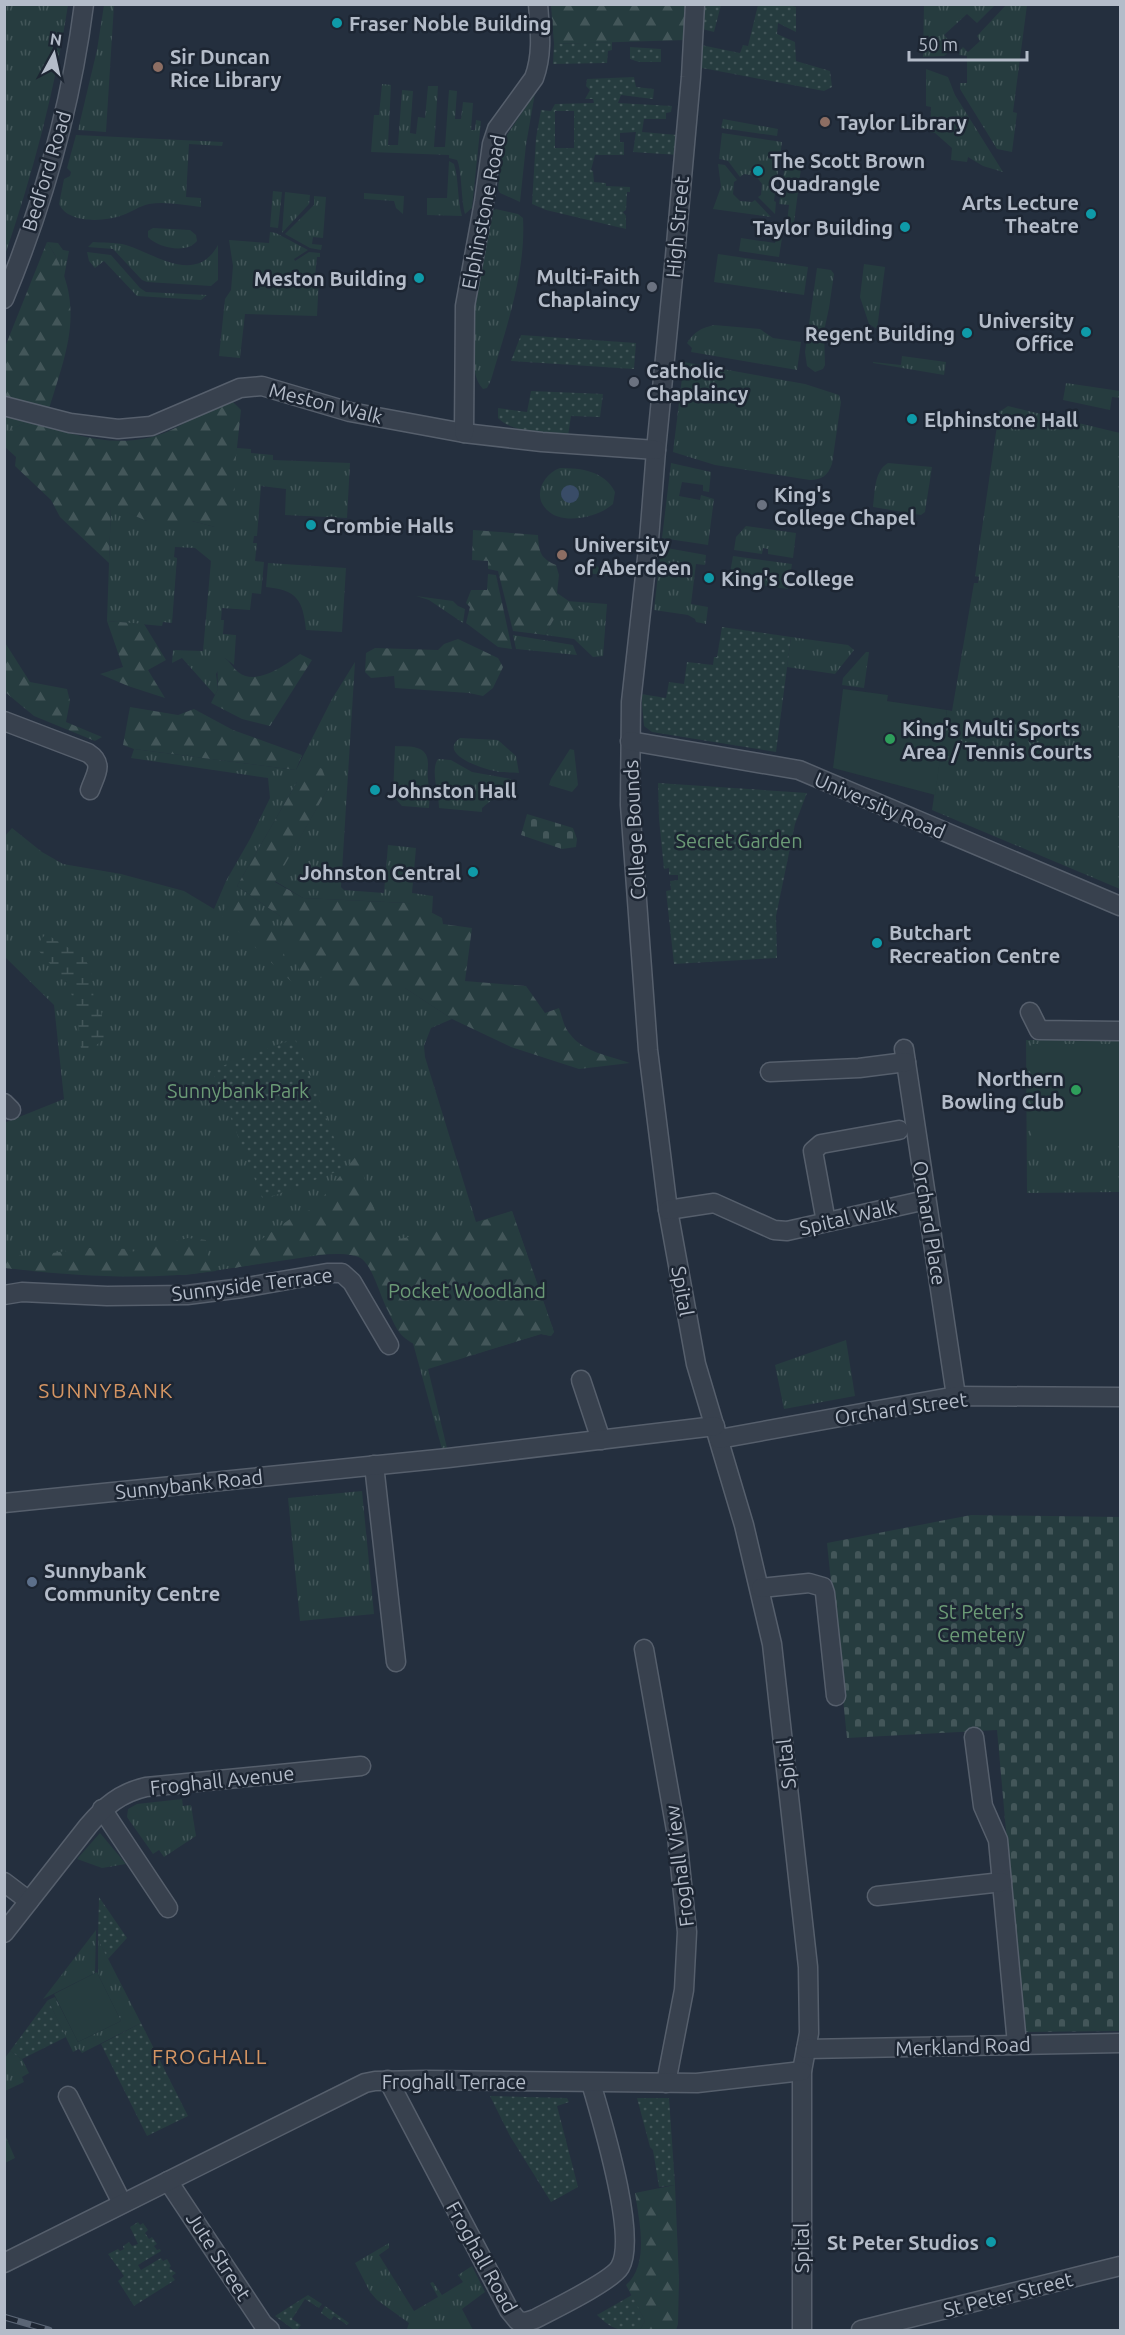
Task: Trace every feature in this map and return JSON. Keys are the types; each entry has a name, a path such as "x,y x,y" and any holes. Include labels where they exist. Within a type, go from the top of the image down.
{"street":[{"name":"Bedford Road","path":"4,299 43,190 60,132 77,54 84,4"},
{"name":"Elphinstone Road","path":"464,432 463,336 468,282 484,202 494,135 534,78 537,69 541,49 537,4"},
{"name":"High Street","path":"656,450 691,77 694,4"},
{"name":"Meston Walk","path":"4,406 69,423 118,429 151,426 223,394 251,386 273,389 358,414 464,432 542,442 656,450"},
{"name":"College Bounds","path":"656,450 649,540 634,665 630,741 630,805 646,1018 668,1210"},
{"path":"4,721 96,758 97,770 90,790"},
{"name":"University Road","path":"630,741 799,770 1120,906"},
{"path":"1029,1012 1039,1030 1120,1031"},
{"name":"Orchard Place","path":"771,1072 859,1068 905,1055 956,1396"},
{"path":"826,1222 813,1151 821,1144 899,1130"},
{"name":"Spital Walk","path":"668,1210 714,1203 781,1232 926,1200"},
{"name":"Spital","path":"668,1210 696,1364 760,1588 773,1654 806,1945 809,2018 802,2071 802,2331"},
{"name":"Sunnyside Terrace","path":"4,1295 22,1292 107,1296 187,1295 327,1273 342,1273 352,1282 389,1345"},
{"path":"581,1380 601,1440"},
{"name":"Orchard Street","path":"717,1432 956,1396 1120,1397"},
{"name":"Sunnybank Road","path":"4,1503 601,1440 717,1432"},
{"path":"374,1465 396,1662"},
{"path":"760,1588 808,1583 823,1587 836,1696"},
{"name":"Froghall View","path":"644,1649 677,1836 687,1932 684,1990 666,2083"},
{"path":"974,1737 983,1806 996,1833 1017,2044"},
{"name":"Froghall Avenue","path":"4,1933 102,1809 118,1797 146,1787 361,1766"},
{"path":"102,1809 168,1908"},
{"path":"4,1881 29,1900"},
{"path":"877,1896 1002,1882"},
{"name":"Merkland Road","path":"806,2049 1120,2043"},
{"name":"Froghall Terrace","path":"4,2263 364,2083 388,2080 666,2083 724,2081 802,2071"},
{"name":"Froghall Road","path":"388,2080 509,2310 518,2321 526,2322 610,2277 621,2266 624,2258 624,2225 617,2183 591,2083"},
{"path":"68,2096 122,2203"},
{"name":"Jute Street","path":"168,2181 263,2324 270,2331"},
{"name":"St Peter Street","path":"861,2331 1120,2266"}],"green space":[{"path":"5,4 68,5 57,68 42,131 5,255"},
{"path":"924,4 995,5 977,23 967,14 944,35 955,47 944,56 923,57"},
{"path":"104,5 114,5 106,132 78,130 97,50"},
{"path":"551,5 688,5 686,40 554,44"},
{"path":"704,5 721,5 714,32 702,29"},
{"path":"758,5 796,7 796,32 778,23 777,34 795,42 796,61 830,71 832,87 824,91 697,67 701,45 740,53 743,45 748,46"},
{"path":"1006,5 1027,5 1013,112 1017,113 1012,152 997,149 960,89 960,83 967,83 967,56 959,55 960,50 963,47 968,52 980,41 977,36"},
{"path":"612,42 612,50 608,51 607,63 553,64 554,44"},
{"path":"630,47 661,49 661,62 639,62 630,59"},
{"path":"926,69 948,77 955,95 1003,172 983,166 968,157 967,162 951,160 952,148 935,133 930,133 931,107 926,106"},
{"path":"634,77 636,87 654,89 653,99 621,95 618,103 672,106 671,112 666,113 666,119 644,119 642,132 678,135 678,155 633,152 636,132 620,133 620,142 624,142 624,155 595,155 591,170 594,182 606,183 606,186 630,187 630,192 627,192 626,210 623,212 626,216 626,229 546,210 532,204 536,138 541,110 551,111 555,104 594,103 593,99 585,99 590,90 586,86 587,79","holes":["555,111 574,111 574,148 555,148"]},
{"path":"382,84 391,85 388,145 398,145 402,90 413,91 410,133 416,134 418,117 425,118 428,86 438,86 434,147 445,147 449,90 457,91 455,119 461,119 463,102 473,103 471,130 475,130 476,120 481,121 472,208 465,214 457,160 449,158 449,155 371,152 374,115 379,115"},
{"path":"535,93 526,145 520,202 500,193 498,189 503,141"},
{"path":"723,119 778,129 777,136 721,128"},
{"path":"722,133 782,142 774,201 776,202 775,214 758,197 761,195 762,184 756,176 744,174 740,177 728,161 719,159"},
{"path":"76,135 223,142 222,146 189,144 186,197 201,198 201,207 155,203 115,217 88,220 70,215 59,204 64,179 70,176 71,172 67,168"},
{"path":"449,161 454,164 456,170 462,216 427,215 427,198 447,198"},
{"path":"718,164 725,165 737,180 734,182 733,194 740,201 755,200 771,217 713,209 721,187"},
{"path":"785,165 801,168 794,223 787,222 789,205 779,204"},
{"path":"273,191 282,192 278,228 270,227"},
{"path":"285,192 310,195 309,204 282,233"},
{"path":"364,193 404,196 403,214 396,208 394,201 364,199"},
{"path":"314,196 326,197 323,238 313,237 312,244 322,245 321,250 310,248 285,234 314,205"},
{"path":"496,209 518,214 523,218 523,239 518,280 509,320 491,380 487,388 483,389 476,375 472,355 472,331 478,277 490,212"},
{"path":"153,228 190,230 196,235 197,241 187,247 165,247 148,237 148,231"},
{"path":"270,232 308,250 294,259 295,261 309,252 320,253 320,257 317,257 315,276 319,277 317,316 245,314 240,358 219,356 225,299 231,290 233,266 229,240 269,243"},
{"path":"776,237 782,238 779,257 739,251 741,238 775,243"},
{"path":"47,242 58,243 63,250 69,251 64,277 55,255"},
{"path":"47,242 60,265 67,286 70,306 67,347 48,412 5,397 5,347"},
{"path":"93,242 126,245 175,264 187,265 199,263 209,257 218,245 218,280 211,286 147,282 142,280 113,249 88,247"},
{"path":"87,252 111,255 146,292 207,295 201,300 137,296 104,261 95,268 89,261"},
{"path":"718,254 808,267 804,295 714,282"},
{"path":"864,264 885,267 877,329 869,324 860,297"},
{"path":"817,268 831,270 834,274 824,331 825,365 823,369 815,372 807,366 805,352"},
{"path":"714,325 760,329 773,338 801,342 797,370 691,352 692,348 687,343 692,336"},
{"path":"521,335 636,343 634,369 511,361"},
{"path":"902,356 946,362 944,375 873,363 901,365"},
{"path":"684,362 805,384 839,395 841,402 829,471 821,478 810,480 715,465 673,452"},
{"path":"1066,383 1120,391 1120,398 1112,397 1110,410 1063,400"},
{"path":"531,391 603,394 600,417 571,416 568,436 521,430 498,418 498,408 527,412"},
{"path":"226,400 233,402 241,410 233,522 215,527 192,521 147,521 111,506 109,563 60,517 51,500 15,466 16,457 5,447 4,433 29,421 98,439 116,441 151,437 169,431"},
{"path":"1008,406 1120,433 1120,889 932,810 947,710 952,711 974,583 978,583 979,577 975,576 999,412"},
{"path":"5,413 29,421 5,433"},
{"path":"237,448 251,449 251,453 273,455 273,460 350,463 347,518 285,515 286,489 261,486 257,536 254,536 253,543 257,543 255,561 264,562 261,594 252,593 250,610 222,608 223,634 236,635 234,665 225,658 216,674 218,689 215,695 182,658 172,663 173,650 203,651 211,561 195,548 175,547 174,557 177,558 172,623 163,622 162,626 107,621 111,505 147,521 192,521 215,527"},
{"path":"671,463 711,472 709,492 703,491 703,485 682,482 679,496 700,500 701,495 714,499 708,545 662,538"},
{"path":"888,463 932,467 925,512 921,515 873,507 878,476"},
{"path":"560,468 584,470 605,479 615,492 613,504 599,513 581,518 562,518 554,515 543,504 540,492 544,480"},
{"path":"746,526 796,533 793,558 768,554 768,549 763,548 762,554 734,550 736,537"},
{"path":"473,530 538,535 541,554 556,565 559,575 557,593 582,610 579,621 554,619 545,635 513,631 498,571 488,569 488,561 472,560"},
{"path":"661,547 706,555 705,565 696,564 691,604 708,607 706,624 696,622 688,615 654,610"},
{"path":"733,556 792,564 788,589 734,581 730,573"},
{"path":"268,563 346,568 342,632 306,630 303,611 296,598 285,591 266,587"},
{"path":"579,563 595,564 601,570 607,566 613,566 612,576 578,572"},
{"path":"488,574 496,575 512,649 498,647 466,623 470,607 466,603 471,590 487,590"},
{"path":"416,596 453,601 465,609 463,623 429,600"},
{"path":"566,601 607,604 603,656 593,657 574,639 545,635 554,619 582,610"},
{"path":"107,621 144,624 166,660 148,670 165,698 100,674 123,667"},
{"path":"722,627 791,637 776,752 652,732 644,726 641,694 666,698 669,682 684,684 687,662 713,665 714,657 717,657"},
{"path":"513,635 573,645 577,655 516,649"},
{"path":"791,637 848,645 854,650 835,674 787,667"},
{"path":"458,639 498,658 503,667 493,688 483,696 395,688 394,676 371,678 365,672 366,653 375,648 438,650 444,644"},
{"path":"4,641 30,682 67,689 70,701 66,722 102,737 95,741 34,716 5,692"},
{"path":"866,652 869,652 864,688 842,685 843,678"},
{"path":"300,654 312,660 270,726 242,719 211,703 218,689 217,660 225,658 238,672 253,677 271,672"},
{"name":"Sunnybank Park","path":"355,662 341,887 344,890 384,893 388,845 416,848 412,893 433,896 432,913 407,903 303,898 275,881 329,787 297,782 237,886 280,916 282,920 387,976 452,1019 431,1028 424,1046 425,1057 476,1222 512,1211 554,1332 551,1336 541,1334 428,1369 447,1448 442,1449 391,1263 347,1254 327,1254 186,1275 101,1275 5,1268 4,1123 64,1099 54,1005 5,957 5,836 12,828 42,852 63,864 121,874 184,891 214,909 226,881 270,798 268,778 131,758 134,749 296,770 332,699"},
{"name":"King's Multi Sports Area / Tennis Courts","path":"843,689 888,695 887,701 947,710 935,795 833,768"},
{"path":"130,707 178,715 194,709 233,730 302,755 296,770 134,749 123,745"},
{"path":"460,738 498,740 516,756 519,773 489,770 464,760 454,750 454,744"},
{"path":"395,746 417,748 425,753 428,764 429,808 402,806 393,796"},
{"path":"570,749 574,750 578,785 572,792 549,785"},
{"path":"438,759 451,760 472,772 511,779 510,785 482,808 482,812 439,808 435,775"},
{"path":"315,765 322,769 329,787 275,882 303,898 407,903 419,906 442,918 443,924 472,928 465,981 526,986 545,1013 559,1008 568,1031 575,1040 597,1053 630,1063 579,1069 511,1047 452,1019 405,988 399,994 391,989 371,987 355,1000 328,976 307,980 302,978 280,916 237,886 297,782 296,770"},
{"name":"Secret Garden","path":"658,783 807,793 795,824 776,916 777,958 674,964 666,891 671,890 670,881 678,880 678,875 669,875 669,868 664,869"},
{"path":"527,814 573,828 577,839 576,847 562,849 521,835"},
{"path":"233,893 265,917 277,933 294,984 221,915"},
{"path":"46,934 85,958 91,972 94,1001 101,1010 105,1038 94,1047 81,1049 77,1009 68,985 39,951 41,939"},
{"path":"295,1038 346,1168 263,1200 212,1070"},
{"path":"1120,1039 1120,1192 1027,1193 1026,1040"},
{"name":"Northern Bowling Club","path":"1032,1044 1120,1044 1120,1136 1032,1136"},
{"name":"Pocket Woodland","path":"357,1155 385,1242 476,1223 512,1211 554,1332 551,1336 541,1334 422,1370 414,1344 403,1337 397,1329 373,1275 362,1259 353,1255 320,1255 234,1268 232,1250 256,1243 290,1219 314,1208"},
{"path":"188,1238 206,1240 207,1254 216,1271 137,1277 5,1268 5,1255 30,1256 89,1248 128,1249 131,1252"},
{"path":"846,1340 855,1396 784,1409 775,1365"},
{"path":"362,1491 374,1614 300,1621 288,1498"},
{"name":"St Peter's Cemetery","path":"971,1515 1120,1517 1120,2031 1024,2032 997,1730 847,1738 827,1543"},
{"path":"182,1799 183,1806 191,1805 196,1836 164,1857 159,1850 153,1854 127,1817 128,1809 137,1804"},
{"path":"100,1833 126,1864 102,1868 77,1859"},
{"path":"99,1897 127,1938 108,1959 98,1939"},
{"path":"96,1930 95,1973 43,1999"},
{"path":"98,1939 141,2023 82,2053 79,2049 73,2052 48,2000 55,1997 78,2042 121,2021 98,1974"},
{"path":"97,1972 121,2021 78,2042 54,1994"},
{"path":"48,2000 66,2037 22,2059 10,2051"},
{"path":"141,2023 188,2116 147,2136 101,2044"},
{"path":"10,2051 22,2059 29,2073 22,2077 24,2082 5,2091 5,2058"},
{"path":"490,2096 567,2098 569,2102 557,2106 578,2187 551,2202 510,2136"},
{"path":"637,2098 669,2098 675,2185 659,2187 653,2150 650,2147"},
{"path":"5,2135 15,2158 4,2163"},
{"path":"675,2185 679,2279 678,2324 676,2330 640,2330 645,2321 626,2285 638,2266 640,2254 640,2228 635,2193"},
{"path":"138,2222 140,2225 143,2223 148,2230 145,2233 149,2239 152,2237 157,2244 154,2246 161,2251 138,2265 141,2270 161,2258 163,2261 167,2259 171,2266 169,2268 176,2273 172,2276 175,2280 134,2306 118,2281 124,2276 108,2254 124,2249 123,2246 129,2242 132,2246 138,2244 130,2227"},
{"path":"389,2243 389,2248 379,2255 414,2311 438,2297 430,2283 433,2282 442,2295 463,2282 458,2275 472,2266 485,2292 462,2309 473,2330 408,2330 409,2323 377,2300 370,2292 355,2263"},
{"path":"308,2295 322,2304 319,2308 305,2299 292,2319 301,2325 297,2330 275,2316"},
{"path":"632,2295 645,2321 640,2330 616,2328 597,2315"},
{"path":"325,2306 349,2323 347,2325 334,2316 331,2320 321,2313"}],"water":[{"path":"570,485 576,488 579,494 576,500 570,503 564,500 561,494 564,488"}],"railway":[{"path":"4,2317 49,2330"}],"place":[{"name":"Fraser Noble Building","path":"337,23"},
{"name":"Sir Duncan Rice Library","path":"158,67"},
{"name":"Taylor Library","path":"825,122"},
{"name":"The Scott Brown Quadrangle","path":"758,171"},
{"name":"Arts Lecture Theatre","path":"1091,214"},
{"name":"Taylor Building","path":"905,227"},
{"name":"Meston Building","path":"419,278"},
{"name":"Multi-Faith Chaplaincy","path":"652,287"},
{"name":"University Office","path":"1086,332"},
{"name":"Regent Building","path":"967,333"},
{"name":"Catholic Chaplaincy","path":"634,382"},
{"name":"Elphinstone Hall","path":"912,419"},
{"name":"King's College Chapel","path":"762,505"},
{"name":"Crombie Halls","path":"311,525"},
{"name":"University of Aberdeen","path":"562,555"},
{"name":"King's College","path":"709,578"},
{"name":"King's Multi Sports Area / Tennis Courts","path":"890,739"},
{"name":"Johnston Hall","path":"375,790"},
{"name":"Johnston Central","path":"473,872"},
{"name":"Butchart Recreation Centre","path":"877,943"},
{"name":"Northern Bowling Club","path":"1076,1090"},
{"name":"Sunnybank Community Centre","path":"32,1582"},
{"name":"St Peter Studios","path":"991,2242"}],"district":[{"name":"SUNNYBANK","path":"106,1390"},
{"name":"FROGHALL","path":"210,2056"}]}
